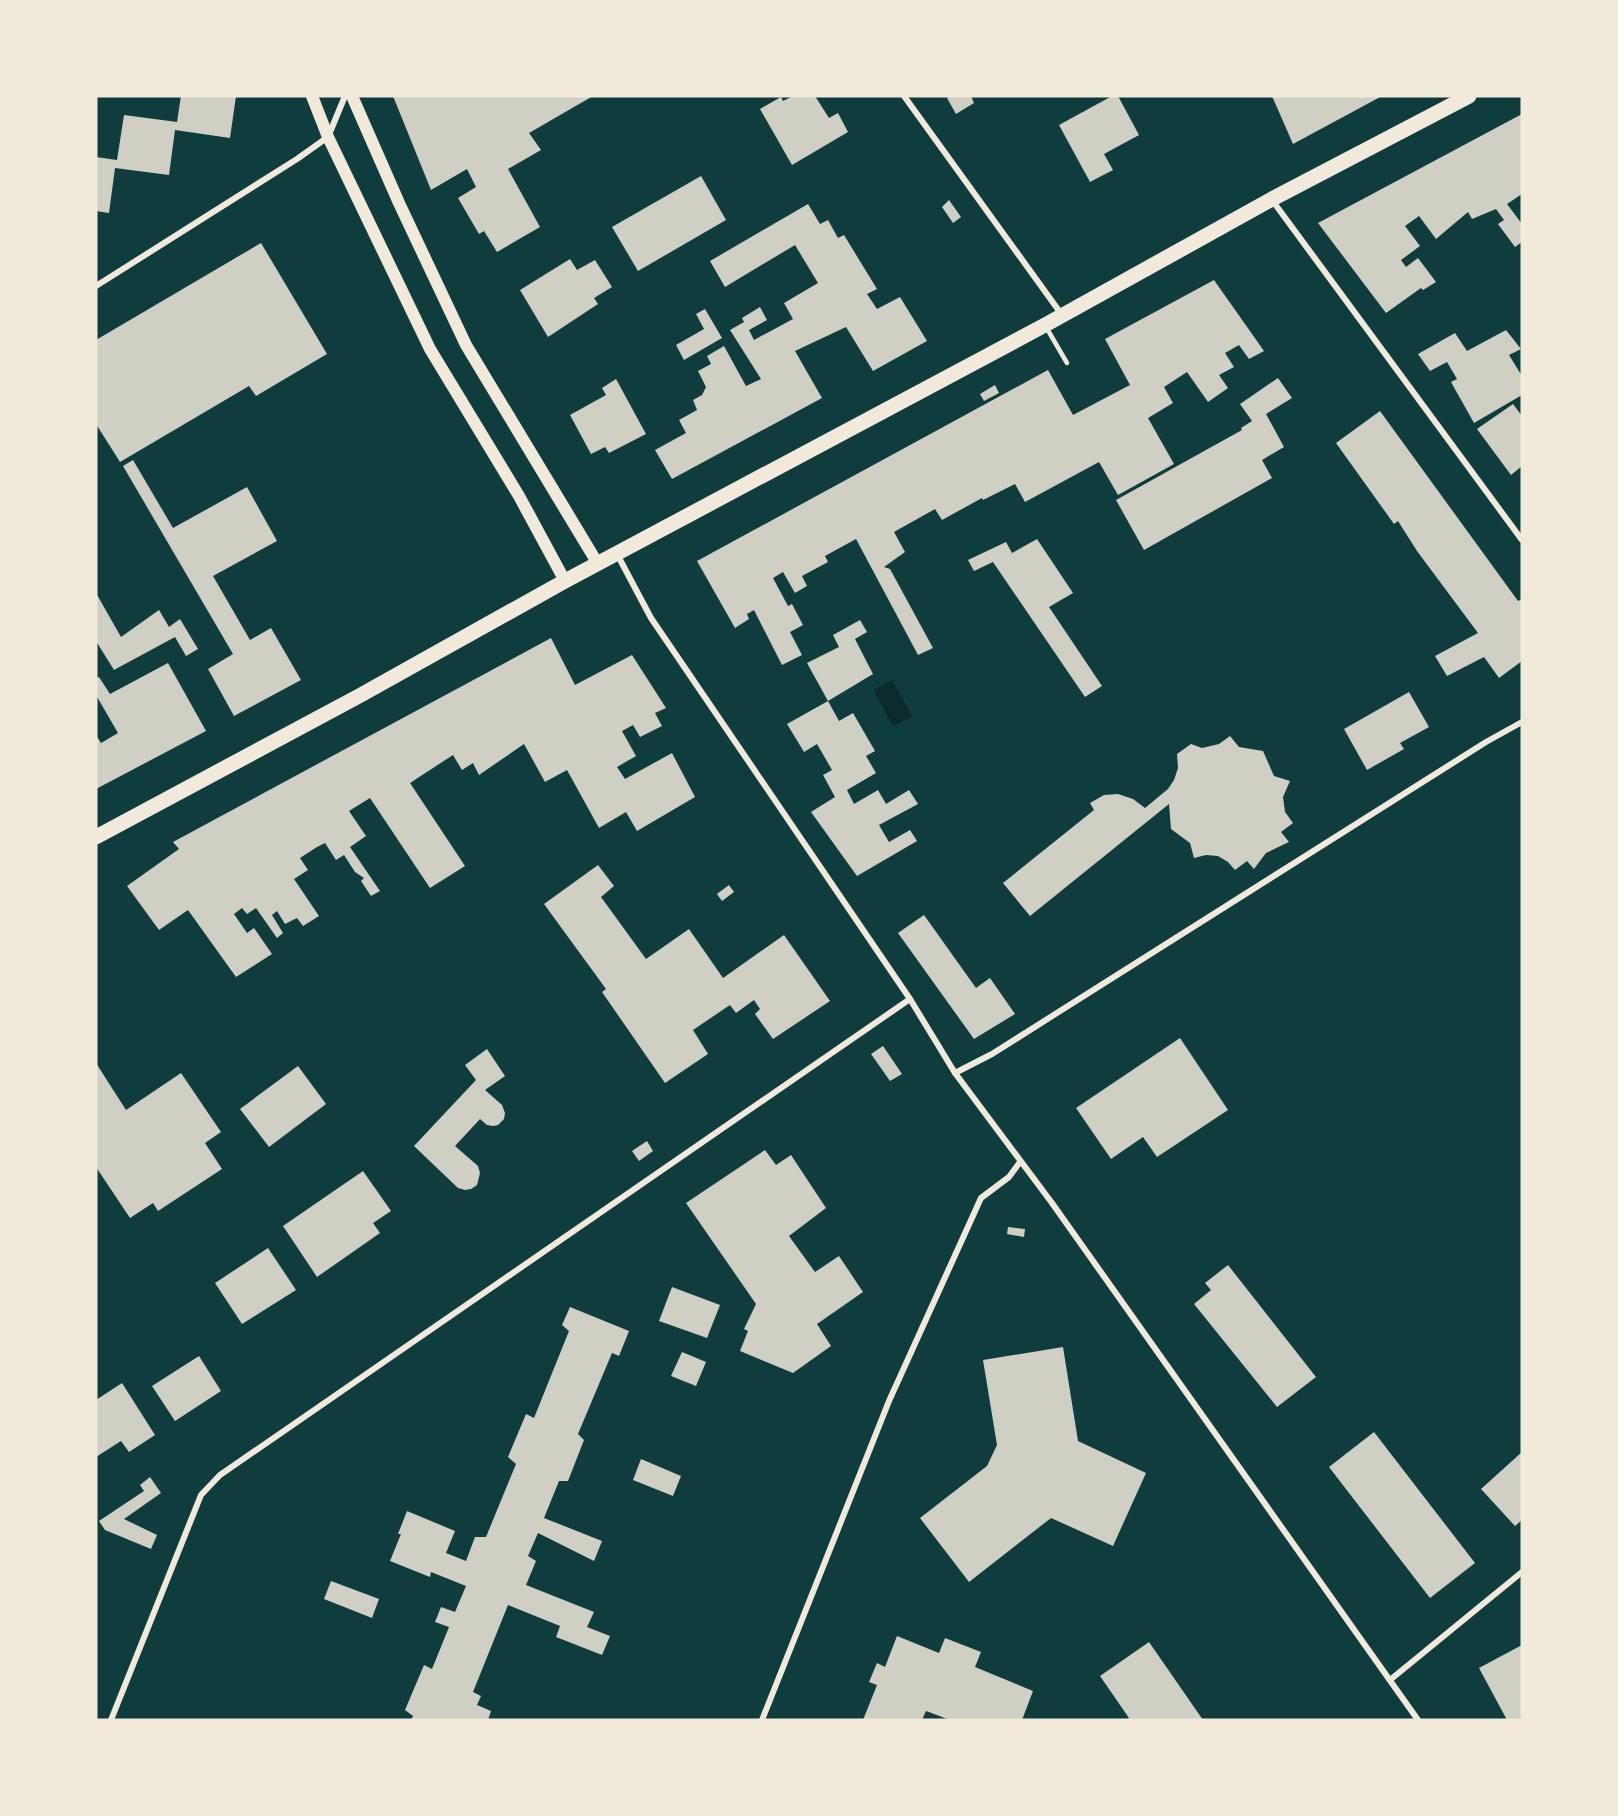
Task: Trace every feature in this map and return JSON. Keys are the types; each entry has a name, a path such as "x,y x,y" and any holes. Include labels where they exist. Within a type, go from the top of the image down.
{"main road":[{"path":"312,96 328,137 430,349 519,496 565,581"},
{"path":"352,96 399,203 466,345 598,564"},
{"path":"96,837 359,696 565,581 1045,325 1272,199 1469,96"}],"street":[{"path":"96,286 288,165 328,137 345,96"},
{"path":"904,96 1062,315"},
{"path":"1272,199 1522,540"},
{"path":"617,554 657,626 910,999 955,1074 1052,1203 1418,1720"},
{"path":"955,1074 992,1054 1486,742 1522,722"},
{"path":"111,1720 201,1495 220,1475 910,999"},
{"path":"762,1720 889,1401 981,1198 1009,1177 1020,1162"},
{"path":"1390,1680 1522,1572"}],"lane":[{"path":"1045,325 1067,363"}],"water":[{"path":"892,680 912,716 893,726 873,690"}],"building":[{"path":"181,96 236,96 230,138 175,130 169,175 115,168 109,213 96,211 96,157 117,160 124,115 177,122"},
{"path":"393,96 593,96 529,133 541,150 508,169 540,227 497,252 484,231 479,234 458,198 476,187 467,169 431,190"},
{"path":"793,96 815,96 829,118 838,113 848,132 792,165 760,109 781,97 783,101"},
{"path":"971,96 974,103 956,114 947,98"},
{"path":"1112,96 1118,96 1139,135 1104,154 1113,170 1090,182 1059,125"},
{"path":"1272,96 1382,96 1293,144"},
{"path":"1522,114 1522,194 1507,204 1522,224 1522,242 1515,247 1498,224 1504,220 1496,209 1472,219 1468,212 1436,239 1419,216 1405,226 1420,246 1401,260 1406,267 1418,258 1436,282 1423,290 1421,288 1386,313 1318,223"},
{"path":"701,176 726,220 638,271 612,227"},
{"path":"949,200 961,217 953,223 942,207"},
{"path":"808,204 820,224 828,220 838,238 844,235 877,289 867,294 877,309 900,297 927,341 873,371 846,327 795,351 822,398 672,479 655,450 686,433 679,420 697,410 693,400 702,395 706,387 698,371 711,364 707,356 724,346 746,386 761,379 730,330 744,322 742,318 760,307 767,320 749,330 754,340 793,319 784,303 818,283 795,245 725,287 710,261"},
{"path":"261,243 327,354 256,396 249,386 120,462 96,424 96,340"},
{"path":"570,259 577,270 595,260 612,287 594,298 598,304 548,337 520,290"},
{"path":"1214,280 1264,351 1249,359 1239,345 1225,353 1234,367 1219,375 1228,388 1208,402 1187,372 1164,387 1173,403 1148,418 1174,464 1118,495 1099,462 1025,502 1015,484 983,500 982,498 942,520 935,509 894,532 905,552 884,567 890,569 933,648 918,655 856,539 825,556 828,562 802,576 807,586 795,593 783,572 773,578 788,606 792,604 803,625 790,632 802,655 782,665 754,610 747,614 749,619 735,628 697,561 1048,370 1073,415 1130,385 1105,339"},
{"path":"705,309 722,338 684,360 676,345 704,329 696,314"},
{"path":"1506,330 1521,349 1509,355 1522,376 1522,395 1474,423 1451,382 1457,379 1447,362 1430,371 1418,354 1455,333 1467,351"},
{"path":"1278,378 1292,398 1266,414 1284,447 1262,460 1272,478 1144,550 1116,500 1242,430 1241,428 1252,421 1240,404"},
{"path":"616,379 646,434 609,453 605,447 591,454 570,415 606,395 602,388"},
{"path":"995,385 999,393 984,401 980,394"},
{"path":"1513,404 1522,416 1522,466 1511,475 1477,429"},
{"path":"1380,411 1518,601 1522,599 1522,661 1499,678 1484,657 1447,676 1435,656 1478,633 1417,551 1398,521 1394,524 1336,443"},
{"path":"133,460 173,528 247,487 277,541 213,576 250,640 271,628 301,680 234,716 208,669 233,654 123,466"},
{"path":"1037,539 1073,593 1049,607 1102,686 1085,697 993,562 974,571 968,560 1006,542 1012,553"},
{"path":"96,593 121,637 159,610 169,627 180,619 198,649 186,656 175,637 114,670 96,641"},
{"path":"860,620 867,632 855,639 873,674 828,701 807,663 839,647 833,635"},
{"path":"551,638 575,685 632,655 666,708 655,713 662,726 640,737 633,725 622,731 636,756 617,767 625,779 672,753 695,797 637,831 626,812 599,828 567,770 545,782 524,744 479,775 473,763 462,770 453,755 410,783 465,866 430,888 370,798 349,811 366,836 350,847 380,891 371,896 361,881 364,878 355,872 344,855 336,860 325,843 317,847 300,858 308,870 294,879 319,916 303,926 297,918 285,924 277,911 272,915 283,933 277,938 256,908 247,914 242,908 234,914 247,933 254,928 272,954 236,977 188,910 159,930 127,886 179,849 173,842"},
{"path":"168,663 206,731 96,789 96,735 101,743 118,733 96,695 96,678 99,677 110,694"},
{"path":"1409,692 1429,727 1400,743 1404,749 1367,770 1344,729"},
{"path":"828,701 839,721 853,713 875,751 866,756 876,773 847,790 854,804 878,790 886,804 909,790 918,804 879,825 889,842 910,830 917,841 857,876 811,812 835,797 823,775 832,770 817,744 804,752 787,724"},
{"path":"1230,736 1239,747 1263,751 1274,776 1290,781 1283,797 1285,812 1293,823 1281,832 1289,842 1266,853 1254,869 1247,861 1235,870 1218,856 1206,855 1194,858 1190,843 1171,829 1169,804 1030,916 1003,883 1094,810 1090,803 1104,795 1118,794 1133,799 1145,808 1168,789 1174,780 1178,768 1177,754 1191,744 1202,748 1219,744"},
{"path":"598,865 614,886 601,897 646,959 689,929 723,978 784,935 830,1001 773,1039 755,1014 760,1009 754,1000 736,1013 730,1005 693,1030 708,1054 665,1083 602,992 606,989 544,904"},
{"path":"729,885 734,892 722,901 717,894"},
{"path":"924,915 976,988 990,978 1015,1014 974,1039 898,933"},
{"path":"1180,1038 1228,1110 1157,1157 1143,1137 1111,1159 1076,1108"},
{"path":"883,1046 902,1074 890,1081 871,1054"},
{"path":"487,1049 505,1076 485,1090 502,1105 505,1113 504,1119 498,1125 487,1125 480,1119 455,1146 478,1166 480,1173 477,1185 465,1190 458,1188 414,1146 476,1080 465,1065"},
{"path":"96,1063 126,1110 181,1073 221,1132 205,1143 222,1169 158,1211 153,1203 130,1218 96,1167"},
{"path":"298,1066 326,1104 269,1147 240,1109"},
{"path":"647,1141 653,1151 639,1161 632,1151"},
{"path":"765,1150 776,1165 791,1155 826,1208 789,1236 815,1272 839,1256 863,1292 817,1324 831,1346 793,1373 740,1351 748,1331 744,1329 756,1304 686,1203"},
{"path":"363,1171 391,1211 373,1223 380,1233 317,1277 283,1226"},
{"path":"1008,1227 1025,1229 1024,1237 1007,1234"},
{"path":"268,1248 296,1290 242,1324 215,1283"},
{"path":"1228,1265 1316,1377 1277,1407 1194,1304 1211,1290 1205,1283"},
{"path":"672,1287 720,1305 707,1338 659,1321"},
{"path":"570,1307 629,1331 619,1356 612,1353 578,1434 584,1440 568,1481 559,1481 544,1518 602,1541 594,1561 538,1533 528,1556 536,1561 526,1585 594,1612 587,1627 610,1636 602,1655 556,1637 560,1626 508,1605 473,1692 481,1696 477,1705 491,1711 488,1720 411,1720 413,1716 405,1710 424,1665 432,1669 449,1627 435,1622 441,1607 455,1612 466,1586 431,1572 430,1577 390,1561 401,1534 398,1534 407,1511 455,1531 446,1553 466,1561 475,1537 486,1537 516,1464 508,1457 526,1414 534,1418 569,1331 562,1325"},
{"path":"1063,1347 1078,1441 1146,1473 1113,1546 1051,1518 969,1582 920,1518 987,1466 997,1445 983,1360"},
{"path":"682,1352 706,1362 696,1386 671,1376"},
{"path":"199,1356 221,1391 175,1421 152,1386"},
{"path":"122,1383 155,1435 129,1452 121,1441 96,1457 96,1400"},
{"path":"1374,1432 1475,1563 1430,1598 1329,1467"},
{"path":"1522,1452 1522,1520 1515,1526 1481,1489"},
{"path":"641,1459 681,1476 673,1496 633,1480"},
{"path":"150,1477 161,1493 124,1519 157,1535 151,1549 105,1530 99,1521 144,1491 140,1485"},
{"path":"331,1581 379,1599 372,1618 324,1599"},
{"path":"897,1636 939,1653 945,1638 981,1652 975,1667 1033,1691 1022,1720 950,1720 926,1711 922,1720 863,1720 877,1685 869,1682 877,1663 885,1667"},
{"path":"1149,1642 1203,1720 1126,1720 1129,1718 1100,1676"},
{"path":"1522,1645 1522,1720 1507,1720 1479,1668"}]}
